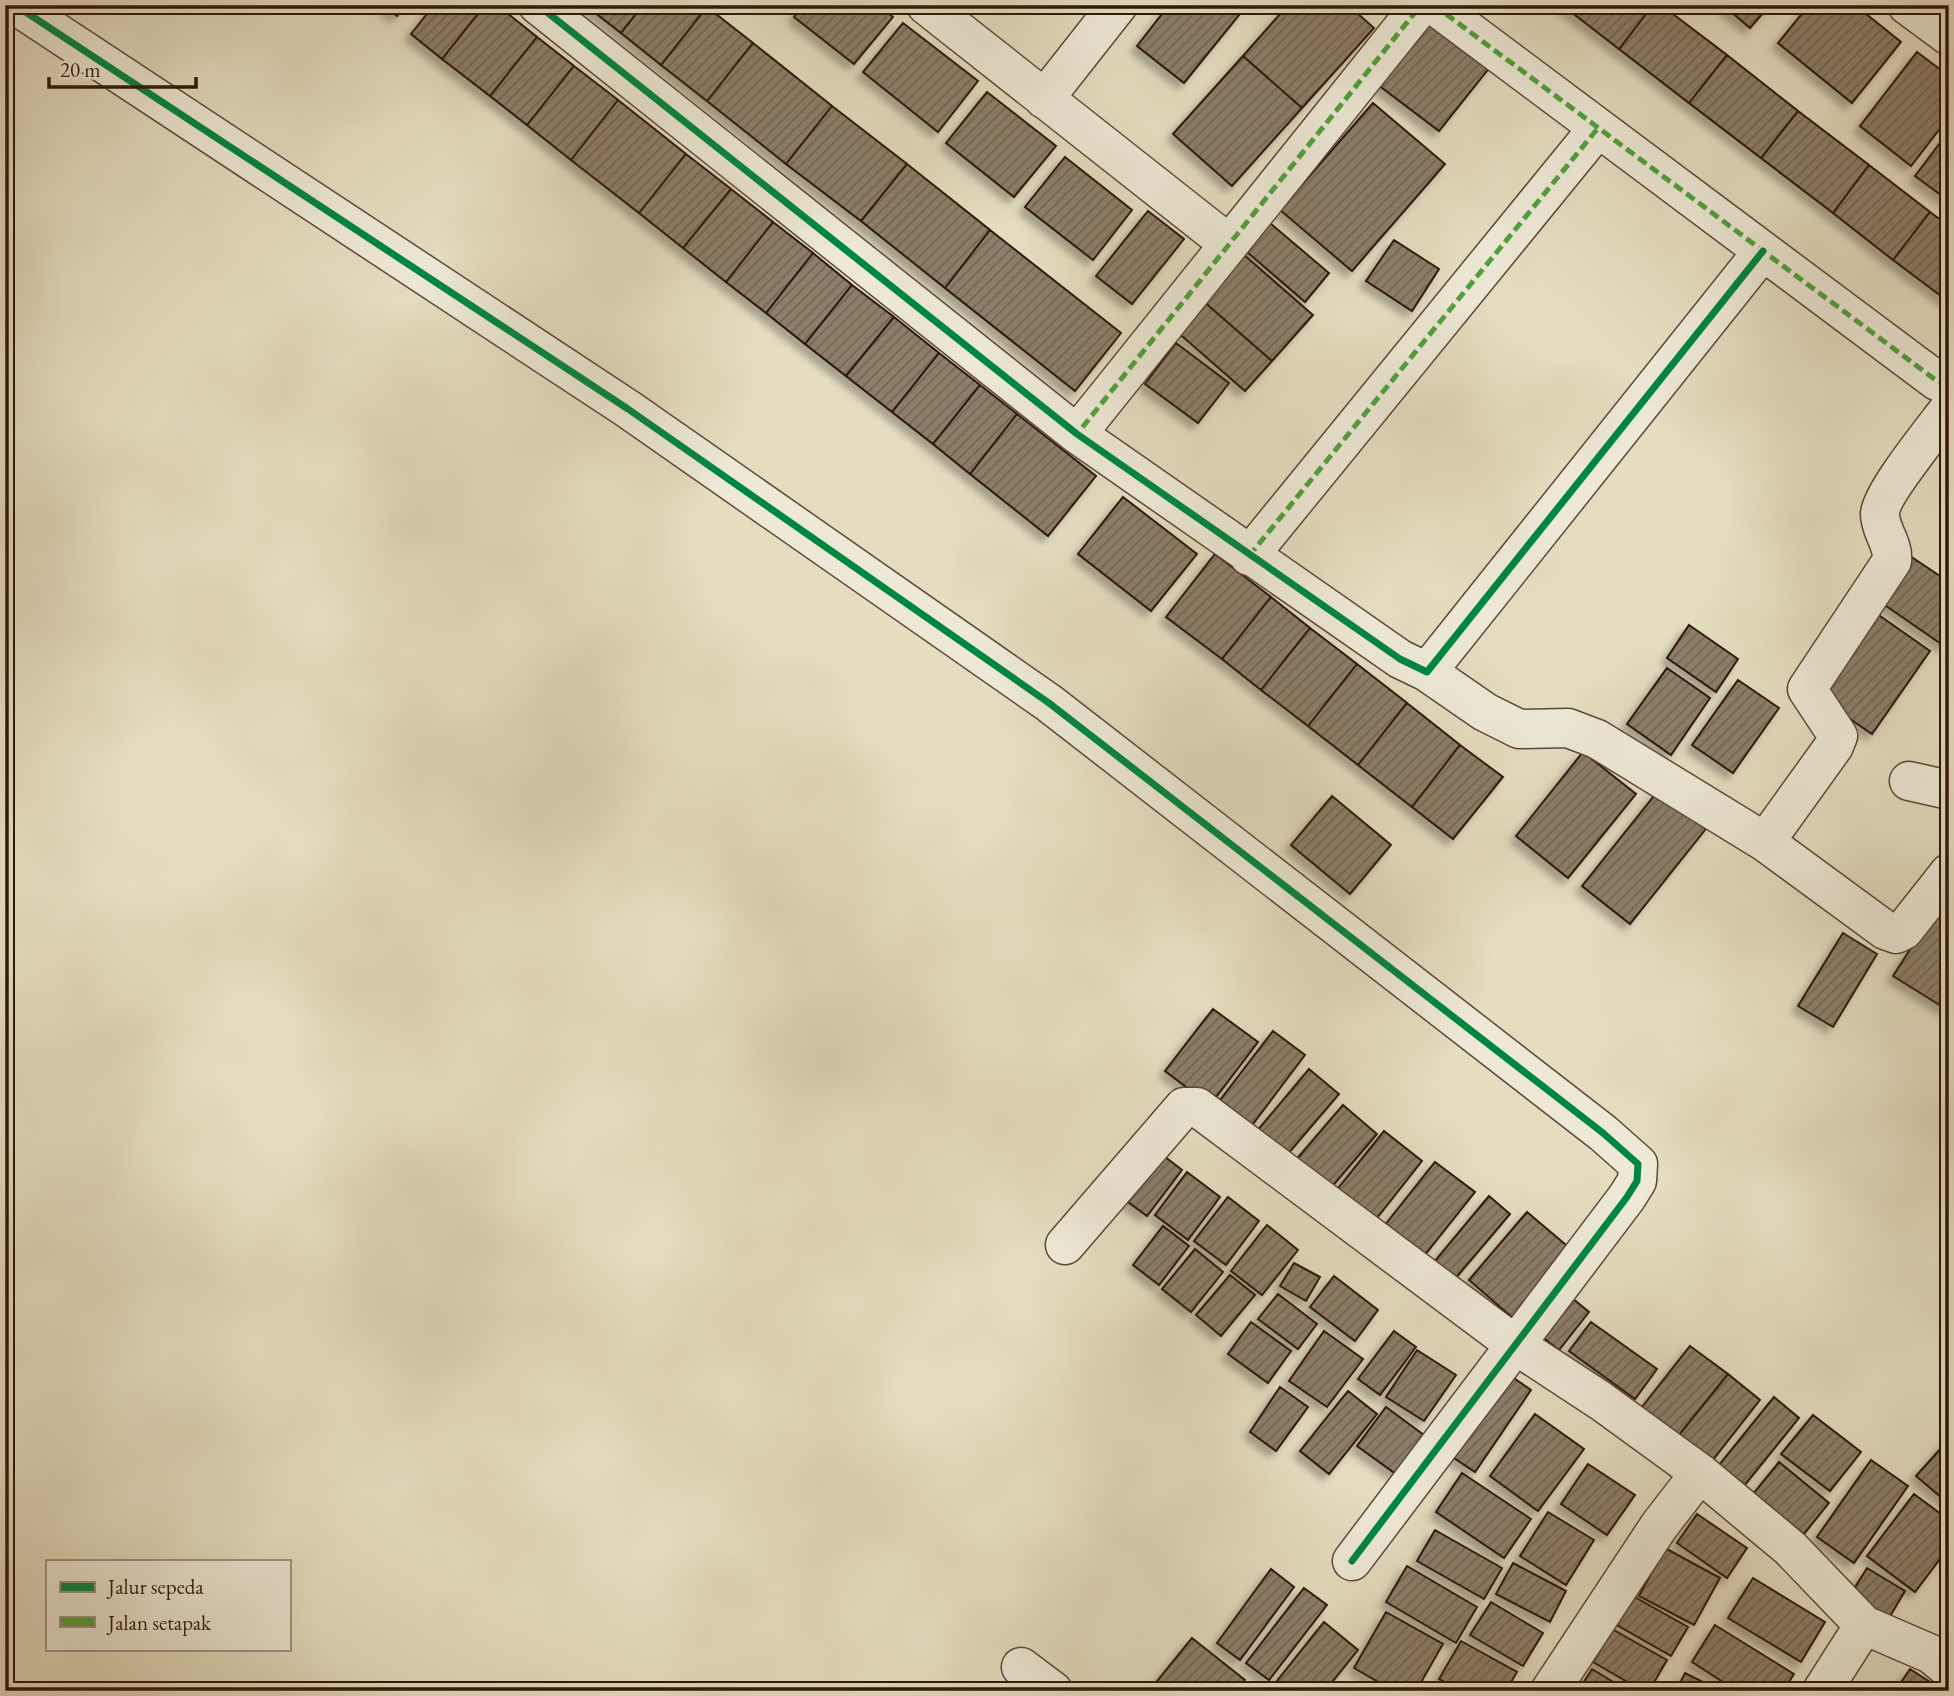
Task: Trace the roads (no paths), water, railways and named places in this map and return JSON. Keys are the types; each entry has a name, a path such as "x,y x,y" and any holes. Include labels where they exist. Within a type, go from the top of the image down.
{"street":[{"path":"15,5 628,410 1049,703 1628,1153 1638,1164 1637,1181 1517,1346 1352,1561"},
{"path":"538,5 1077,434 1400,659 1427,672 1485,712 1519,729 1568,728 1597,739 1765,842 1885,930 1896,934 1904,930 1949,873"},
{"path":"926,5 1229,244"},
{"path":"1044,99 1118,5"},
{"path":"1077,434 1420,5"},
{"path":"1434,5 1937,381 1949,385"},
{"path":"1907,5 1949,36"},
{"path":"1249,556 1598,128"},
{"path":"1427,672 1763,251"},
{"path":"1765,842 1838,736 1807,690 1892,561 1893,553 1882,526 1882,501 1949,409"},
{"path":"1909,781 1949,790"},
{"path":"1065,1245 1184,1107 1192,1105 1517,1346 1601,1401 1700,1473 1790,1548 1864,1625 1943,1651"},
{"path":"1549,1691 1659,1526 1700,1473"},
{"path":"1822,1691 1864,1625"},
{"path":"1021,1667 1053,1691"}]}
